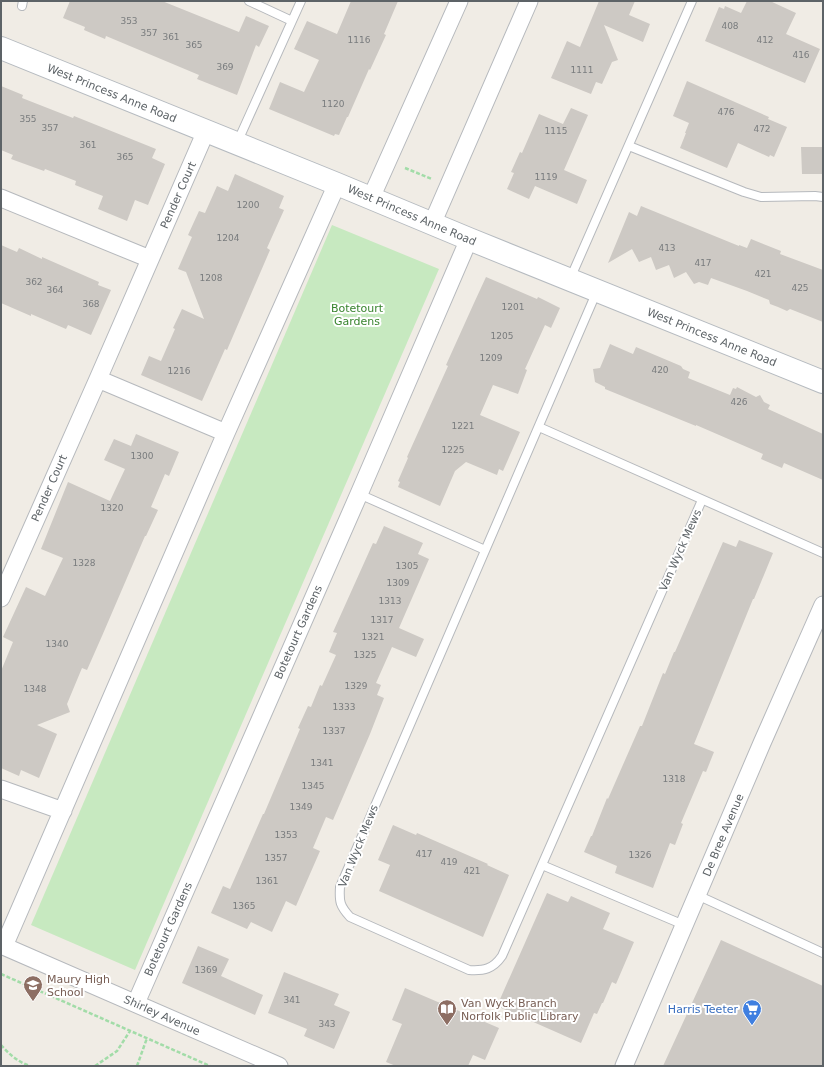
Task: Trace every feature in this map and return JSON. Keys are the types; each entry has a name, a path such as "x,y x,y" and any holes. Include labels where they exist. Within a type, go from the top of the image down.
{"main road":[{"name":"West Princess Anne Road","path":"1,48 823,382"}],"street":[{"path":"371,198 459,1"},
{"path":"432,224 529,1"},
{"name":"Pender Court","path":"1,598 206,131"},
{"path":"2,945 63,811 226,433 337,184"},
{"path":"1,198 150,259"},
{"name":"Botetourt Gardens","path":"136,1003 469,239"},
{"path":"98,379 226,433"},
{"name":"De Bree Avenue","path":"624,1066 762,743 823,605"},
{"path":"1,789 63,811"},
{"name":"Shirley Avenue","path":"2,945 279,1066"}],"lane":[{"path":"249,1 292,21"},
{"path":"237,143 301,1"},
{"path":"570,280 692,1"},
{"path":"629,146 744,192 761,197 823,197"},
{"path":"539,427 598,291"},
{"name":"Van Wyck Mews","path":"539,427 702,500 502,956 498,962 490,968 478,971 469,970 350,917 342,908 339,899 340,887 539,427"},
{"path":"359,494 486,550"},
{"path":"702,500 823,553"},
{"path":"542,865 684,925"},
{"path":"697,895 823,953"}],"path":[{"path":"402,167 432,179"},
{"path":"1,974 210,1066"},
{"path":"95,1066 117,1051 130,1030"},
{"path":"137,1066 147,1038"},
{"path":"1,1045 13,1057 30,1066"}],"green space":[{"name":"Botetourt Gardens","path":"332,225 439,269 135,970 31,925"}],"building":[{"path":"70,1 162,1 239,32 246,16 269,26 259,47 256,45 237,95 197,79 199,75 106,36 105,39 84,30 85,27 63,18"},
{"path":"351,1 398,1 384,34 386,35 348,117 339,135 335,134 334,136 269,109 280,82 304,92 319,60 294,49 307,21 337,34"},
{"path":"599,1 635,1 629,15 650,24 643,42 604,25 618,60 612,62 602,84 596,82 591,94 551,78 567,41 580,47"},
{"path":"747,1 770,1 796,13 786,34 820,49 805,83 705,41 719,7 724,9 725,6 741,13"},
{"path":"687,81 769,117 768,119 787,127 774,157 770,155 769,157 738,143 727,168 680,148 689,123 673,116"},
{"path":"1,86 23,95 22,98 73,118 74,116 156,149 152,158 165,164 148,205 135,200 127,221 98,209 103,196 75,185 76,181 45,169 44,171 11,159 13,155 1,150"},
{"path":"571,108 588,115 564,170 587,180 577,204 535,186 529,199 507,189 514,173 511,172 520,152 522,153 539,114 563,124"},
{"path":"801,147 823,147 823,174 802,174"},
{"path":"235,174 284,196 279,208 284,210 267,248 270,250 227,350 225,349 202,401 141,375 149,356 161,361 175,329 173,328 182,309 204,319 186,272 178,269 192,237 188,235 199,211 205,213 217,186 228,191"},
{"path":"641,206 739,246 747,248 751,239 781,251 780,254 823,270 823,322 790,309 787,311 770,304 769,300 711,278 708,285 699,282 694,284 686,272 674,278 669,265 656,270 651,257 639,262 632,249 608,263 629,212 637,216"},
{"path":"1,245 17,252 19,248 42,259 42,257 99,282 98,285 111,290 91,335 68,325 66,329 1,303"},
{"path":"486,277 537,299 538,297 560,308 551,328 545,325 525,369 527,370 518,394 493,385 480,415 520,432 503,471 499,469 497,475 466,462 455,471 440,506 398,487 400,482 398,481 408,458 407,457 448,366 446,365"},
{"path":"610,344 633,354 636,347 681,366 683,369 690,372 688,378 730,395 733,388 736,389 737,387 756,397 760,395 764,402 770,405 768,409 823,434 823,480 784,463 782,468 761,459 763,454 696,425 605,389 605,387 595,382 593,369 600,368"},
{"path":"136,434 179,452 169,476 165,474 151,507 158,510 145,536 87,670 82,668 67,704 70,712 37,725 57,734 39,778 21,770 19,776 1,768 1,671 13,642 3,637 26,587 45,596 63,558 41,549 68,482 110,501 125,469 104,460 114,439 131,446"},
{"path":"384,526 423,543 418,554 429,559 399,628 424,639 416,657 392,647 376,683 381,685 377,695 384,698 333,820 326,817 313,848 320,851 296,906 286,901 272,932 251,922 247,929 211,913 223,886 230,889 300,729 298,728 308,706 311,707 320,685 322,686 336,655 329,652 337,633 333,632 373,543 376,544"},
{"path":"739,540 773,553 694,744 714,752 706,772 703,771 681,823 683,824 675,845 670,843 653,888 615,873 617,866 584,852 640,726 642,726 663,673 665,674 723,542 736,547"},
{"path":"393,825 416,835 417,833 488,864 487,865 509,875 483,937 379,891 390,865 378,860"},
{"path":"547,893 568,902 571,896 610,913 603,929 634,942 616,984 612,982 597,1014 594,1013 581,1043 497,1006"},
{"name":"Harris Teeter","path":"721,940 823,986 823,1066 663,1066"},
{"path":"198,946 229,959 221,976 263,995 255,1015 182,983"},
{"path":"284,972 339,994 334,1005 350,1012 334,1049 304,1036 307,1029 268,1013"},
{"name":"Van Wyck Branch Norfolk Public Library","path":"405,988 499,1028 485,1060 473,1055 468,1066 396,1066 386,1062 402,1024 392,1020"}],"place":[{"name":"Maury High School","path":"33,1002"},
{"name":"Van Wyck Branch Norfolk Public Library","path":"447,1026"},
{"name":"Harris Teeter","path":"752,1026"}]}
